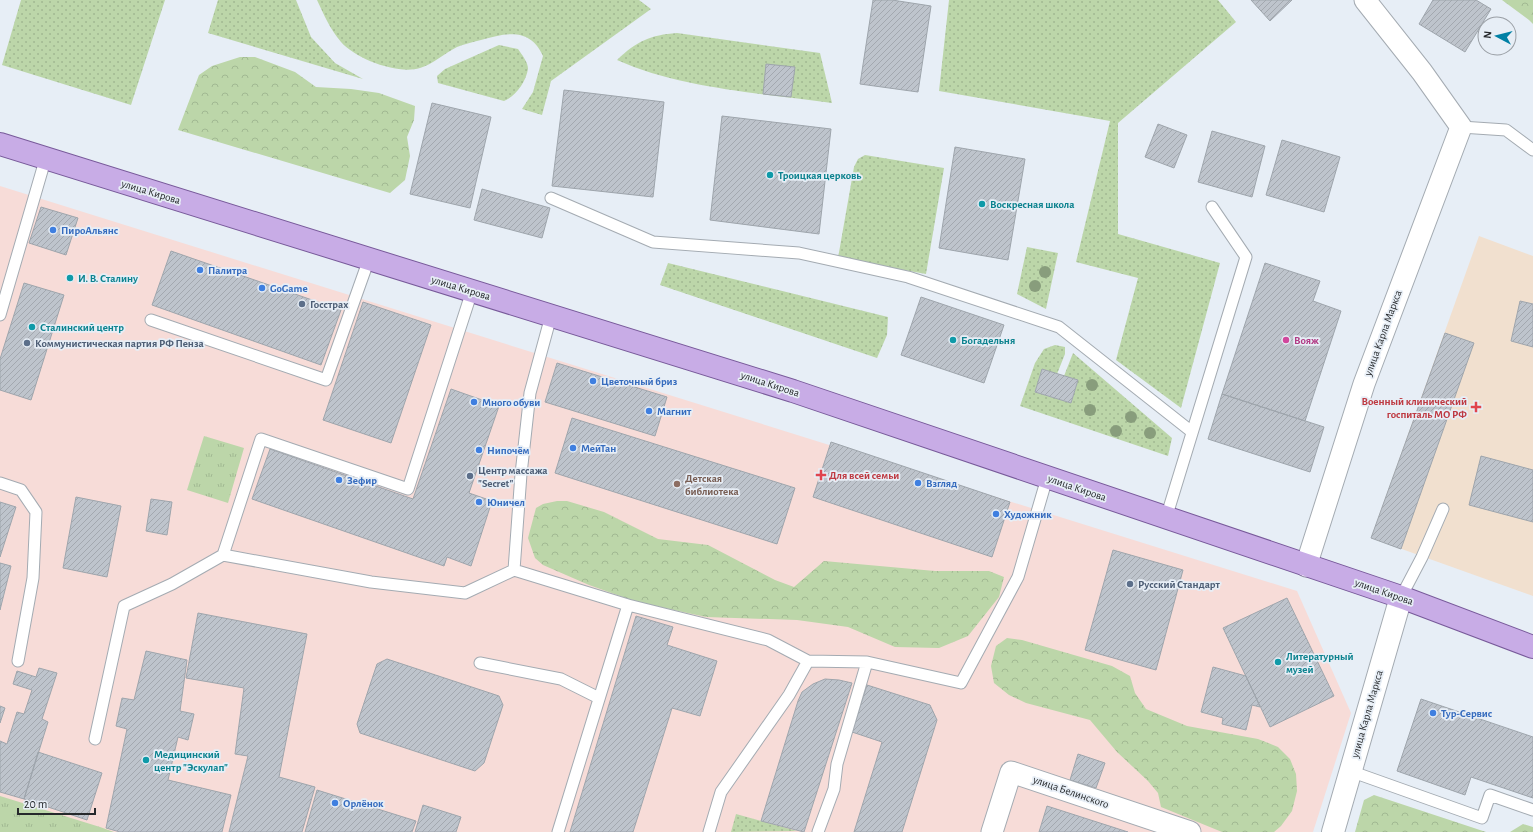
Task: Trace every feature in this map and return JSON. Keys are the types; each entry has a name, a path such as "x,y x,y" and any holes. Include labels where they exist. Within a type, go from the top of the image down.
{"main road":[{"name":"улица Кирова","path":"0,144 46,157 793,391 1401,597 1533,646"},
{"name":"улица Карла Маркса","path":"1333,832 1401,597"}],"street":[{"path":"1365,0 1422,72 1461,126"},
{"name":"улица Карла Маркса","path":"1306,566 1364,384 1461,126"},
{"name":"улица Белинского","path":"992,832 1011,772 1190,832"}],"lane":[{"path":"1461,126 1506,130 1533,150"},
{"path":"0,315 46,157"},
{"path":"551,198 653,242 798,253 908,277 1060,327 1192,432"},
{"path":"1166,518 1246,257 1212,207"},
{"path":"151,320 326,380 369,259"},
{"path":"223,555 261,439 408,489 472,291"},
{"path":"514,570 521,474 530,393 551,316"},
{"path":"95,739 124,606 172,584 223,555 371,582 465,593 514,570 628,605 768,640 808,662 867,662 961,683 1018,577 1047,478"},
{"path":"0,483 21,490 36,512 33,578 18,662"},
{"path":"1401,597 1422,556 1443,509"},
{"path":"558,832 628,605"},
{"path":"709,832 721,792 789,695 808,662"},
{"path":"818,832 834,788 836,764 867,662"},
{"path":"480,663 562,679 599,698"},
{"path":"1350,771 1482,818 1490,795 1533,810"}],"shaded area":[{"path":"0,186 1297,591 1351,713 1313,832 101,832 0,800"},
{"name":"Военный клинический госпиталь МО РФ","path":"1479,236 1533,256 1533,596 1371,538"}],"green space":[{"path":"21,0 165,0 131,105 2,65"},
{"path":"218,0 296,0 311,37 335,63 363,79 208,33"},
{"path":"317,0 639,0 651,9 551,81 542,115 522,109 533,92 543,56 538,47 524,36 516,34 499,35 457,47 430,64 420,68 411,70 400,69 367,60 348,48 341,42 330,27"},
{"path":"949,0 1218,0 1236,22 1118,123 1118,234 1220,263 1181,408 1116,360 1138,278 1076,262 1110,121 939,91"},
{"path":"1502,0 1533,0 1533,24 1529,20"},
{"path":"677,33 820,53 832,103 750,93 695,84 642,70 617,60 631,48 644,40 659,35"},
{"path":"499,45 518,49 528,66 527,74 522,84 516,93 508,99 504,101 438,83 437,76 445,69"},
{"path":"240,57 255,57 295,72 316,87 351,89 379,93 415,106 414,120 407,137 410,156 405,180 390,193 178,130 199,75 212,66"},
{"path":"865,155 944,168 926,274 838,258 854,167 858,159"},
{"path":"1027,247 1058,253 1046,309 1017,294"},
{"path":"668,263 888,317 887,335 877,358 660,285"},
{"path":"1055,345 1065,347 1065,354 1057,374 1042,369 1035,392 1071,403 1078,380 1064,376 1073,353 1172,438 1168,456 1020,406 1035,363 1044,349"},
{"path":"204,436 244,448 228,503 187,490"},
{"path":"557,501 567,501 604,512 658,539 708,545 775,580 794,587 824,561 935,571 989,571 1004,577 999,597 968,636 939,648 895,647 848,627 797,620 706,617 637,602 589,585 543,565 535,558 528,538 536,508 543,504"},
{"path":"1007,638 1022,640 1112,666 1130,676 1135,693 1146,709 1187,726 1258,739 1278,747 1290,759 1296,774 1297,791 1292,811 1281,826 1274,832 1222,832 1161,807 1158,793 1148,781 1117,752 1090,720 1026,703 1009,695 994,683 991,666 996,646"},
{"path":"1374,795 1486,832 1355,832 1364,800"},
{"path":"0,796 100,827 114,832 0,832"},
{"path":"736,814 797,831 731,832"},
{"path":"1523,824 1533,827 1533,832 1510,832"}],"building":[{"path":"873,0 892,0 931,6 918,92 860,84"},
{"path":"1251,0 1292,0 1270,21"},
{"path":"1433,0 1476,0 1491,9 1487,16 1477,16 1477,32 1465,52 1419,24"},
{"path":"766,64 795,67 791,97 763,94"},
{"path":"564,90 664,102 653,197 552,186"},
{"path":"432,103 491,117 470,208 410,194"},
{"name":"Троицкая церковь","path":"722,116 831,129 819,234 710,220"},
{"path":"1158,124 1187,135 1174,168 1145,157"},
{"path":"1212,131 1265,146 1252,197 1198,182"},
{"path":"1282,140 1340,157 1324,212 1266,195"},
{"name":"Воскресная школа","path":"955,147 1025,159 1008,260 939,248"},
{"path":"482,189 550,208 542,238 474,220"},
{"path":"41,207 78,218 66,255 29,243"},
{"path":"171,251 341,310 321,365 152,305"},
{"name":"Вояж","path":"1265,263 1320,281 1313,301 1341,311 1305,421 1222,394"},
{"name":"Сталинский центр","path":"24,283 64,295 31,400 0,390 0,359"},
{"name":"Богадельня","path":"921,297 1004,325 984,383 901,355"},
{"path":"1520,301 1533,304 1533,347 1511,341"},
{"path":"363,302 431,325 391,443 323,420"},
{"path":"1445,333 1474,343 1401,549 1371,538"},
{"path":"557,363 667,397 655,436 545,402"},
{"path":"1042,369 1078,380 1071,403 1035,392"},
{"path":"451,389 499,406 469,493 492,501 471,566 447,557 444,566 252,499 270,449 413,499"},
{"path":"1222,394 1324,427 1310,472 1208,439"},
{"path":"572,418 795,488 777,544 555,473"},
{"path":"831,442 1010,502 992,557 813,497"},
{"path":"1481,456 1533,470 1533,522 1469,505"},
{"path":"76,497 121,506 107,577 63,568"},
{"path":"151,499 172,502 167,535 146,531"},
{"path":"0,502 16,507 0,557"},
{"path":"1113,550 1183,570 1156,670 1085,650"},
{"path":"0,563 11,566 0,610"},
{"name":"Литературный музей","path":"1287,598 1334,696 1270,727 1223,628"},
{"path":"198,613 307,634 279,777 315,787 302,832 229,832 248,756 235,754 244,688 186,678"},
{"path":"636,616 673,627 667,645 717,661 700,716 672,708 633,832 570,832"},
{"name":"Медицинский центр \"Эскулап\"","path":"146,651 187,660 180,711 194,714 188,740 178,737 168,780 231,795 222,832 120,832 106,828 127,729 116,726 122,698 134,700"},
{"path":"387,659 499,696 503,705 484,763 475,771 360,733 357,724 377,664"},
{"path":"1213,667 1246,676 1260,707 1252,705 1246,730 1222,724 1223,718 1201,712"},
{"path":"39,668 57,673 42,719 48,722 24,799 0,792 0,741 7,744 17,712 24,714 32,690 13,684 17,671 36,677"},
{"path":"825,679 852,683 804,832 761,821 802,692 813,684"},
{"path":"867,685 930,705 937,720 902,832 854,832 882,742 852,732"},
{"path":"1421,699 1533,737 1533,798 1471,777 1465,795 1397,771"},
{"path":"0,706 5,708 0,723"},
{"path":"38,752 102,773 87,820 24,799"},
{"path":"1078,754 1105,763 1096,788 1070,780"},
{"name":"Орлёнок","path":"317,790 416,821 412,832 305,832"},
{"path":"423,805 461,817 456,832 415,832"},
{"path":"1047,806 1128,832 1039,832"}],"place":[{"name":"Троицкая церковь","path":"770,175"},
{"name":"Воскресная школа","path":"982,204"},
{"name":"ПироАльянс","path":"53,230"},
{"name":"Палитра","path":"200,270"},
{"name":"И. В. Сталину","path":"70,278"},
{"name":"GoGame","path":"262,288"},
{"name":"Госстрах","path":"302,304"},
{"name":"Сталинский центр","path":"32,327"},
{"name":"Богадельня","path":"953,340"},
{"name":"Вояж","path":"1286,340"},
{"name":"Коммунистическая партия РФ Пенза","path":"27,343"},
{"name":"Цветочный бриз","path":"593,381"},
{"name":"Много обуви","path":"474,402"},
{"name":"Военный клинический госпиталь МО РФ","path":"1476,407"},
{"name":"Магнит","path":"649,411"},
{"name":"МейТан","path":"573,448"},
{"name":"Нипочём","path":"479,450"},
{"name":"Для всей семьи","path":"821,475"},
{"name":"Центр массажа \"Secret\"","path":"470,476"},
{"name":"Зефир","path":"339,480"},
{"name":"Взгляд","path":"918,483"},
{"name":"Детская библиотека","path":"677,484"},
{"name":"Юничел","path":"479,502"},
{"name":"Художник","path":"996,514"},
{"name":"Русский Стандарт","path":"1130,584"},
{"name":"Литературный музей","path":"1278,662"},
{"name":"Тур-Сервис","path":"1433,713"},
{"name":"Медицинский центр \"Эскулап\"","path":"146,760"},
{"name":"Орлёнок","path":"335,803"}]}
